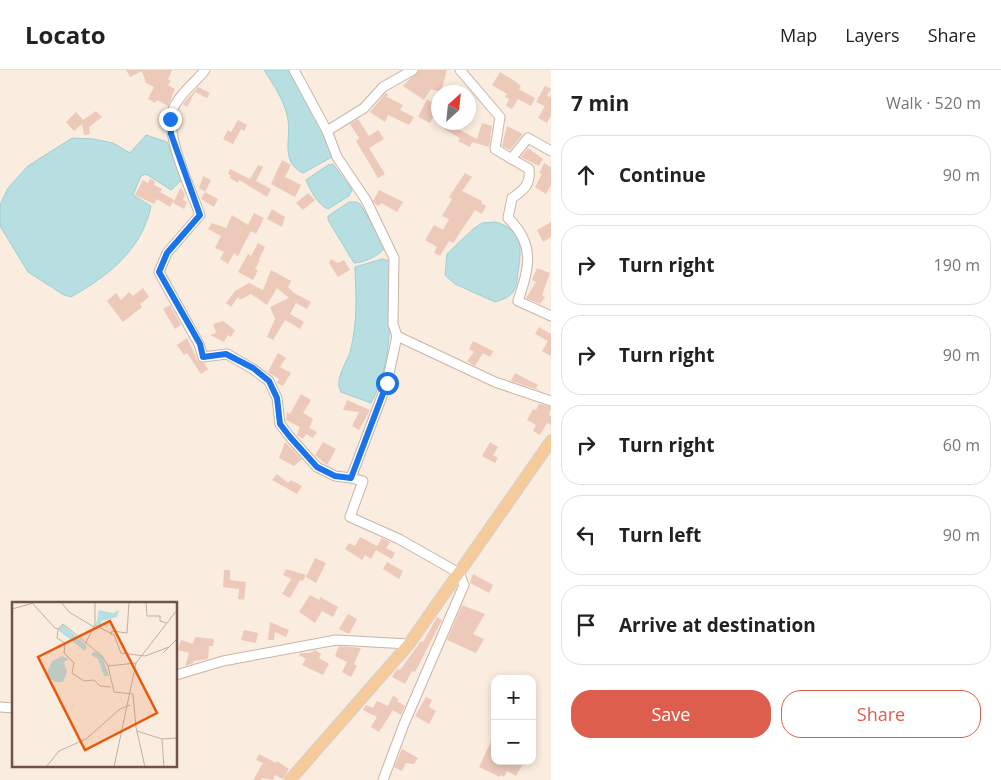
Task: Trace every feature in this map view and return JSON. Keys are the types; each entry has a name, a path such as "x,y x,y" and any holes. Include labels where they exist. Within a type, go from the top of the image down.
{"main road":[{"path":"290,780 409,644 551,441"}],"street":[{"path":"205,70 181,94 173,107 170,119 171,134 200,215 167,253 159,272 200,344 203,357 226,354 253,368 269,381 277,398 280,424 317,467 335,476 363,480 350,517 399,538 459,573 464,585 404,724 383,780"},
{"path":"294,70 327,131 337,157 366,200 394,258 393,324 397,336 387,383 351,478"},
{"path":"327,131 364,108 383,88 413,70"},
{"path":"460,70 500,117 495,149 528,169 530,178 525,189 512,198 508,218 519,229 529,260 518,301 551,316"},
{"path":"511,159 528,138 551,151"},
{"path":"397,336 495,382 551,401"},
{"path":"178,675 223,661 336,640 409,644"}],"water":[{"path":"264,70 290,70 315,113 333,153 332,157 303,173 291,163 288,150 289,127 285,107"},
{"path":"146,135 167,142 183,179 171,190 146,174 141,176 133,195 151,206 140,236 131,249 110,271 71,297 64,295 28,272 0,226 0,205 8,188 28,166 72,138 93,139 113,143 130,153"},
{"path":"333,164 352,190 349,196 328,209 318,201 306,180 328,165"},
{"path":"349,202 360,204 381,239 384,249 374,257 358,263 354,263 328,220 328,216"},
{"path":"496,222 505,225 516,235 519,241 520,255 514,291 508,297 495,302 455,284 445,275 447,254 482,223"},
{"path":"382,259 390,261 389,334 384,369 371,403 341,392 339,382 341,372 350,352 354,330 356,310 355,267"}],"building":[{"path":"126,70 172,70 168,79 171,81 168,85 175,89 168,106 157,100 155,103 148,99 154,87 146,83 142,71 130,77"},
{"path":"419,70 447,70 443,85 431,85 431,89 424,100 403,86"},
{"path":"500,72 521,86 519,89 535,98 531,106 518,99 512,109 506,106 509,99 505,97 507,94 492,85"},
{"path":"545,86 551,89 547,96 550,97 551,94 551,115 547,123 538,118 545,106 536,102"},
{"path":"198,87 210,93 207,98 195,92 187,107 183,104"},
{"path":"386,93 387,97 403,105 400,110 414,117 409,125 388,115 385,122 370,112"},
{"path":"427,99 431,102 430,123 418,117"},
{"path":"96,111 102,117 89,127 90,134 84,135 82,124 74,131 66,122 76,112 83,120"},
{"path":"358,119 369,136 378,130 384,139 369,148 385,174 378,178 356,141 359,138 350,124"},
{"path":"238,120 247,125 244,131 241,129 233,144 223,139 228,130 231,132"},
{"path":"482,123 492,126 489,147 472,142 470,147 458,141 460,138 446,130 460,130 477,139"},
{"path":"507,126 523,134 510,150 502,146"},
{"path":"528,148 543,159 539,166 521,157"},
{"path":"282,160 291,165 285,177 301,185 295,197 271,184"},
{"path":"544,163 551,167 551,185 546,194 535,187 542,174 539,173"},
{"path":"258,165 263,167 256,181 271,189 267,197 239,180 238,183 230,178 231,176 228,174 230,169 250,179"},
{"path":"465,173 472,177 462,191 482,201 481,203 486,206 482,214 475,210 453,243 449,241 440,256 434,253 437,247 425,240 434,225 443,230 449,219 442,216 452,199 449,197"},
{"path":"203,176 211,180 205,192 199,188"},
{"path":"150,179 155,181 154,185 162,189 160,192 174,200 170,207 157,199 154,204 135,195 143,180 148,183"},
{"path":"181,187 185,195 183,200 187,202 184,209 173,203"},
{"path":"379,190 403,202 397,212 381,203 379,206 374,203 373,201"},
{"path":"205,192 218,199 214,207 201,199"},
{"path":"308,193 315,200 303,210 296,203"},
{"path":"272,209 285,217 282,227 267,219"},
{"path":"254,213 264,218 256,234 251,231 238,256 234,253 228,264 220,259 224,252 215,248 221,236 208,229 212,223 226,228 232,215 248,225"},
{"path":"551,222 551,237 543,242 537,230"},
{"path":"258,243 265,247 255,269 258,270 253,280 238,272 248,254 251,256"},
{"path":"331,259 338,263 344,260 350,270 338,277 329,263"},
{"path":"537,268 550,273 542,295 545,297 540,304 526,298 536,282 532,280"},
{"path":"271,270 291,281 288,287 294,293 311,302 307,309 296,303 290,314 304,322 300,329 285,320 273,340 267,337 275,319 270,307 289,298 277,288 267,305 251,294 240,300 238,297 231,307 226,303 235,291 249,283 263,290"},
{"path":"143,288 149,297 140,304 142,307 123,322 107,301 116,293 121,300 129,292 133,296"},
{"path":"170,305 181,325 175,329 163,309"},
{"path":"223,321 235,330 231,337 228,335 224,342 210,335 216,333 213,324"},
{"path":"539,327 551,334 551,356 542,351 548,341 535,334"},
{"path":"187,338 198,361 204,363 208,369 201,374 187,353 184,355 177,345"},
{"path":"473,341 493,351 490,357 483,353 475,366 467,361 474,352 469,349"},
{"path":"278,353 286,358 280,367 291,373 283,386 277,383 279,379 268,372"},
{"path":"515,373 538,385 536,388 542,391 511,381"},
{"path":"301,394 311,400 303,413 313,419 309,428 317,432 313,438 306,434 303,439 297,435 300,427 286,420 287,412 290,414"},
{"path":"347,400 370,410 359,430 352,426 359,412 343,410"},
{"path":"539,404 551,407 549,415 551,416 551,425 547,423 540,435 533,431 536,425 527,420 533,409 536,410"},
{"path":"285,442 302,459 294,466 279,458"},
{"path":"323,442 336,449 327,465 315,455"},
{"path":"490,442 498,447 493,455 498,458 495,463 482,456"},
{"path":"277,474 288,483 291,480 302,486 297,494 272,480"},
{"path":"360,537 377,546 382,538 390,542 386,548 395,553 392,559 376,550 371,559 365,555 362,560 345,549 349,543 355,546"},
{"path":"315,558 326,563 316,583 306,577"},
{"path":"387,562 403,571 399,579 383,569"},
{"path":"286,569 306,575 303,581 300,580 290,598 282,594 291,579 283,575"},
{"path":"224,570 230,570 230,580 246,582 244,600 238,599 239,589 223,587"},
{"path":"473,574 493,585 489,593 470,583"},
{"path":"310,595 319,600 320,597 338,607 333,617 322,611 315,623 299,612"},
{"path":"462,605 485,614 473,634 484,639 476,653 447,640"},
{"path":"348,614 357,619 349,634 339,629"},
{"path":"437,617 442,620 415,672 412,671 405,684 392,677 397,669 400,670 421,641 423,642"},
{"path":"270,622 289,630 286,637 275,632 274,640 268,640"},
{"path":"244,630 258,633 256,643 241,640"},
{"path":"195,637 214,639 213,646 209,646 208,659 194,661 185,666 189,653 178,650 181,640 193,644"},
{"path":"339,646 361,648 354,664 357,666 351,677 342,672 347,662 335,656"},
{"path":"315,650 321,654 319,658 329,664 323,675 302,665 306,659 299,655 300,653 310,653"},
{"path":"393,696 399,699 397,701 405,706 401,715 393,710 379,732 371,727 377,717 363,710 366,705 373,708 377,701 388,706"},
{"path":"426,697 432,700 429,707 436,711 429,724 415,716"},
{"path":"491,742 491,765 522,765 516,776 507,771 504,777 479,767"},
{"path":"402,749 418,758 414,764 406,763 402,771 394,767"},
{"path":"259,754 276,763 277,761 289,769 283,779 275,775 273,780 262,778 261,780 253,780 263,763 256,760"}],"route":[{"path":"170,119 171,134 200,215 184,236 167,253 159,272 200,344 203,357 226,354 232,356 253,368 269,381 277,398 280,424 317,467 335,476 351,478 387,383"}]}
